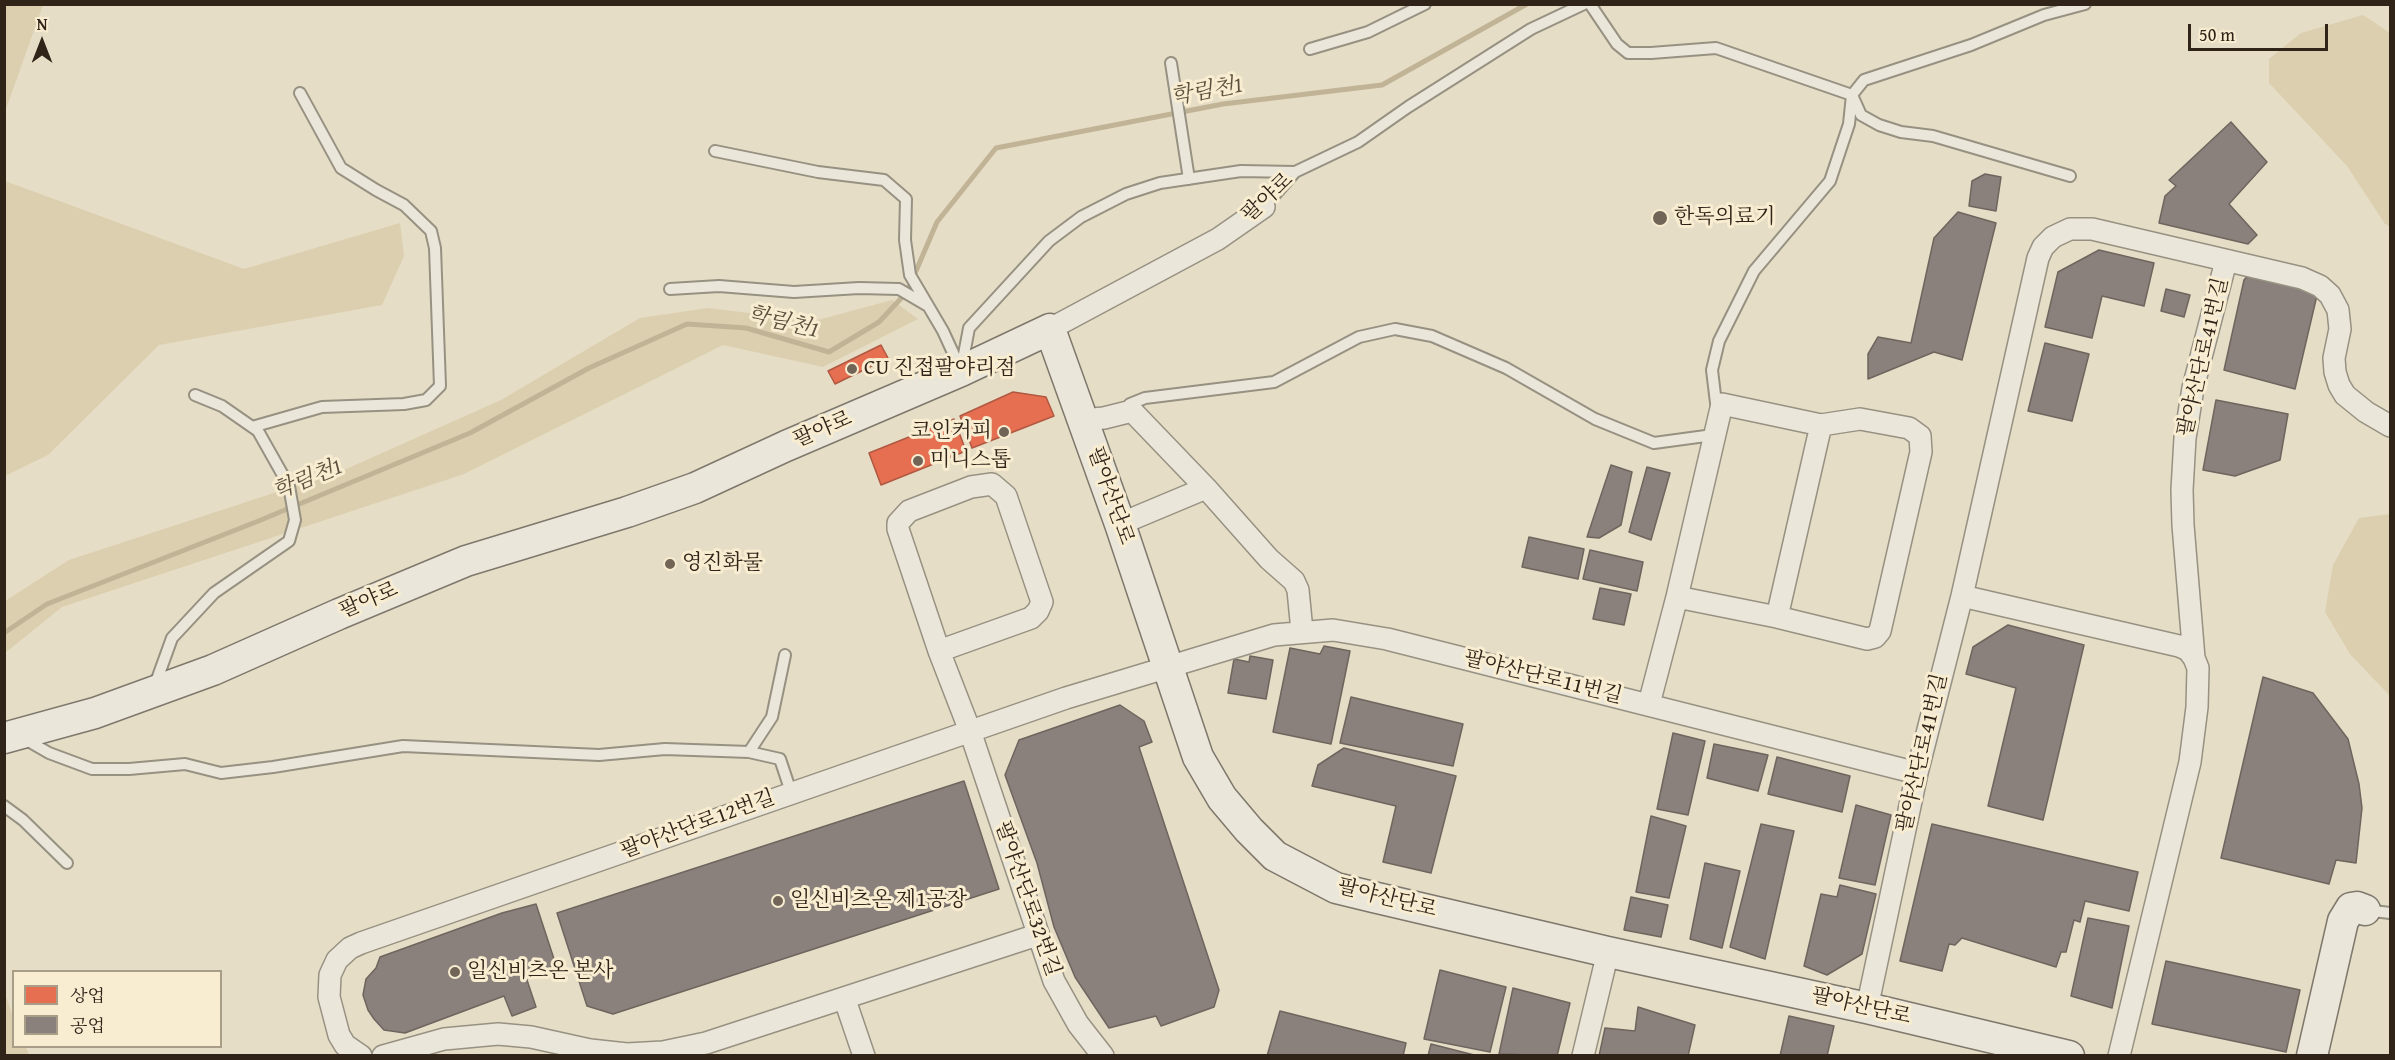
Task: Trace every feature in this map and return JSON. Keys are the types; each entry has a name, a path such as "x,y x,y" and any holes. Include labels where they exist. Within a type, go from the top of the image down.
{"street":[{"name":"팔야로","path":"11,737 95,713 213,670 466,561 627,512 695,488 786,446 961,371 1050,329 1218,239 1264,207"},
{"name":"팔야산단로41번길","path":"1867,1008 1917,773 1962,596 2038,258 2043,247 2053,237 2070,229 2092,229 2226,261 2193,388 2185,438 2183,513 2194,658 2198,668 2197,708 2190,762 2119,1056"},
{"path":"2226,261 2302,278 2320,286 2330,295 2338,310 2340,329 2334,358 2338,385 2345,395 2366,412 2391,426"},
{"name":"팔야산단로","path":"1050,329 1120,525 1198,757 1222,798 1275,856 1336,888 2069,1056"},
{"path":"1649,704 1677,597 1722,404 1821,425 1860,418 1909,428 1920,436 1921,452 1883,620 1880,631 1875,637 1867,639 1777,617 1677,597"},
{"path":"1082,420 1104,418 1132,411 1206,488 1269,559 1294,581 1298,590 1302,631"},
{"path":"1777,617 1821,425"},
{"name":"팔야산단로32번길","path":"939,651 1031,618 1038,612 1042,603 1006,496 992,484 971,487 909,511 898,523 900,538 939,651 970,731 1054,981 1078,1024 1103,1056"},
{"path":"1120,525 1206,488"},
{"path":"1962,596 2179,646 2188,650 2194,658"},
{"name":"팔야산단로11번길","path":"1167,667 1274,635 1333,630 1387,639 1917,773"},
{"name":"팔야산단로12번길","path":"361,1056 345,1045 339,1035 329,997 330,975 337,960 350,948 791,792 1066,698 1167,667"},
{"path":"2312,1056 2343,921 2351,909 2357,907 2378,911"},
{"path":"383,1056 444,1039 498,1034 531,1037 590,1050 627,1054 663,1052 706,1043 1037,935"},
{"path":"1583,1056 1608,952"},
{"path":"845,999 864,1056"}],"lane":[{"path":"1310,49 1368,32 1425,4"},
{"name":"팔야로","path":"1264,207 1295,172 1358,142 1408,107 1531,29 1584,4"},
{"path":"1590,4 1617,44 1628,53 1716,48 1852,95 1862,115 1880,125 1901,132 1934,136 2070,176"},
{"path":"1722,404 1716,403 1712,370 1719,341 1754,271 1830,181 1849,124 1852,95 1864,80 1971,45 2044,15 2085,4"},
{"path":"1171,63 1189,179"},
{"path":"252,427 322,407 404,404 426,400 440,386 435,248 431,231 404,204 341,168 300,93"},
{"path":"715,151 818,172 884,180 906,199 905,240 910,275 943,331 961,371"},
{"path":"961,371 969,328 1049,241 1082,217 1126,194 1160,183 1241,171 1295,172"},
{"path":"670,289 719,286 794,292 859,288 899,289 928,306"},
{"path":"1132,411 1130,404 1145,398 1274,382 1359,337 1395,329 1432,336 1506,368 1595,420 1653,443 1713,435"},
{"path":"153,691 172,638 214,593 289,541 295,520 289,486 258,431 222,406 195,395"},
{"path":"749,752 772,717 785,655"},
{"path":"11,737 92,769 129,769 185,764 221,773 285,766 403,746 599,755 665,749 749,752 780,759 791,792"},
{"path":"4,806 23,820 67,863"}],"shaded area":[{"path":"4,5 43,5 5,112"},
{"path":"2363,15 2390,33 2390,227 2385,224 2347,166 2269,83 2269,59 2301,33"},
{"path":"5,181 244,269 400,223 404,256 382,305 159,345 48,455 5,476"},
{"path":"892,300 918,319 823,367 723,345 464,474 62,607 5,653 5,601 69,560 344,470 501,400 640,318 708,308 814,321"},
{"path":"2390,514 2390,696 2350,654 2325,612 2333,565 2359,518"},
{"path":"5,994 12,1013 12,1048 26,1048 29,1055 5,1055"}],"building: 상업":[{"path":"881,345 888,358 835,384 828,371"},
{"path":"1013,392 1046,397 1054,416 972,448 960,416"},
{"path":"954,419 966,451 881,485 869,453"}],"building: 공업":[{"path":"2231,122 2267,162 2229,204 2257,235 2248,244 2159,223 2165,196 2176,186 2169,180"},
{"path":"1985,174 2001,177 1996,211 1969,206 1972,181"},
{"path":"1958,212 1996,223 1962,360 1934,352 1868,379 1868,354 1878,337 1911,343 1934,238"},
{"path":"2099,250 2154,263 2144,306 2102,296 2092,338 2045,327 2058,272"},
{"path":"2251,272 2318,291 2295,389 2224,370 2244,280"},
{"path":"2166,289 2190,295 2184,317 2161,311"},
{"path":"2045,343 2089,354 2072,421 2028,411"},
{"path":"2216,400 2288,414 2280,460 2235,476 2203,470"},
{"path":"1611,465 1632,472 1621,525 1599,538 1587,537"},
{"path":"1647,467 1670,473 1651,540 1629,532"},
{"path":"1529,537 1584,549 1578,579 1522,567"},
{"path":"1590,550 1643,562 1637,591 1583,579"},
{"path":"1600,588 1631,594 1624,625 1593,619"},
{"path":"2008,625 2084,645 2043,820 1988,806 2016,688 1966,674 1973,647"},
{"path":"1324,646 1350,651 1331,744 1273,732 1290,648 1320,654"},
{"path":"1250,656 1273,660 1266,699 1228,693 1234,659 1249,662"},
{"path":"2263,677 2313,693 2348,739 2359,784 2362,808 2356,863 2336,860 2329,884 2221,858"},
{"path":"1351,697 1463,724 1453,766 1340,743"},
{"path":"1120,705 1144,721 1152,742 1139,747 1219,990 1214,1007 1161,1026 1156,1016 1109,1028 1075,977 1054,927 1037,863 1005,775 1019,740"},
{"path":"1673,733 1705,741 1688,815 1657,809"},
{"path":"1714,744 1768,755 1758,791 1707,778"},
{"path":"1344,748 1456,776 1431,873 1383,862 1396,806 1312,786 1318,765"},
{"path":"1777,757 1850,776 1842,812 1768,794"},
{"name":"일신비츠온 제1공장","path":"964,781 999,889 613,1014 587,1006 557,913"},
{"path":"1856,805 1891,815 1875,885 1839,878"},
{"path":"1651,816 1686,826 1669,898 1636,892"},
{"path":"1761,824 1794,831 1765,959 1730,947"},
{"path":"1932,824 2138,872 2129,911 2085,901 2080,922 2074,920 2066,952 2061,952 2056,967 1962,938 1955,945 1949,944 1942,971 1900,961"},
{"path":"1705,863 1740,871 1722,948 1690,939"},
{"path":"1840,885 1876,894 1862,954 1827,975 1804,966 1821,894 1837,897"},
{"path":"1631,897 1668,905 1661,937 1624,930"},
{"name":"일신비츠온 본사","path":"536,904 556,965 526,977 536,1007 512,1016 504,996 405,1033 384,1030 374,1019 363,995 366,979 376,968 380,957 502,913"},
{"path":"2088,918 2129,926 2112,1008 2071,996"},
{"path":"2166,961 2300,990 2286,1052 2152,1024"},
{"path":"1440,970 1506,987 1490,1052 1424,1039"},
{"path":"1513,988 1570,1003 1557,1056 1499,1054"},
{"path":"1638,1007 1695,1025 1688,1056 1599,1056 1605,1028 1635,1031"},
{"path":"1280,1011 1406,1043 1403,1056 1267,1056"},
{"path":"1789,1016 1834,1026 1827,1056 1780,1056"},
{"path":"1431,1044 1478,1056 1428,1056"}],"waterway":[{"name":"학림천1","path":"4,633 47,604 256,522 470,433 589,368 687,324 746,328 829,352 879,322 907,292 937,222 996,148 1223,104 1382,85 1527,4"}],"place":[{"name":"한독의료기","path":"1660,218"},
{"name":"CU 진접팔야리점","path":"852,369"},
{"name":"코인커피","path":"1004,432"},
{"name":"미니스톱","path":"918,461"},
{"name":"영진화물","path":"670,564"},
{"name":"일신비츠온 제1공장","path":"778,901"},
{"name":"일신비츠온 본사","path":"455,972"}]}
